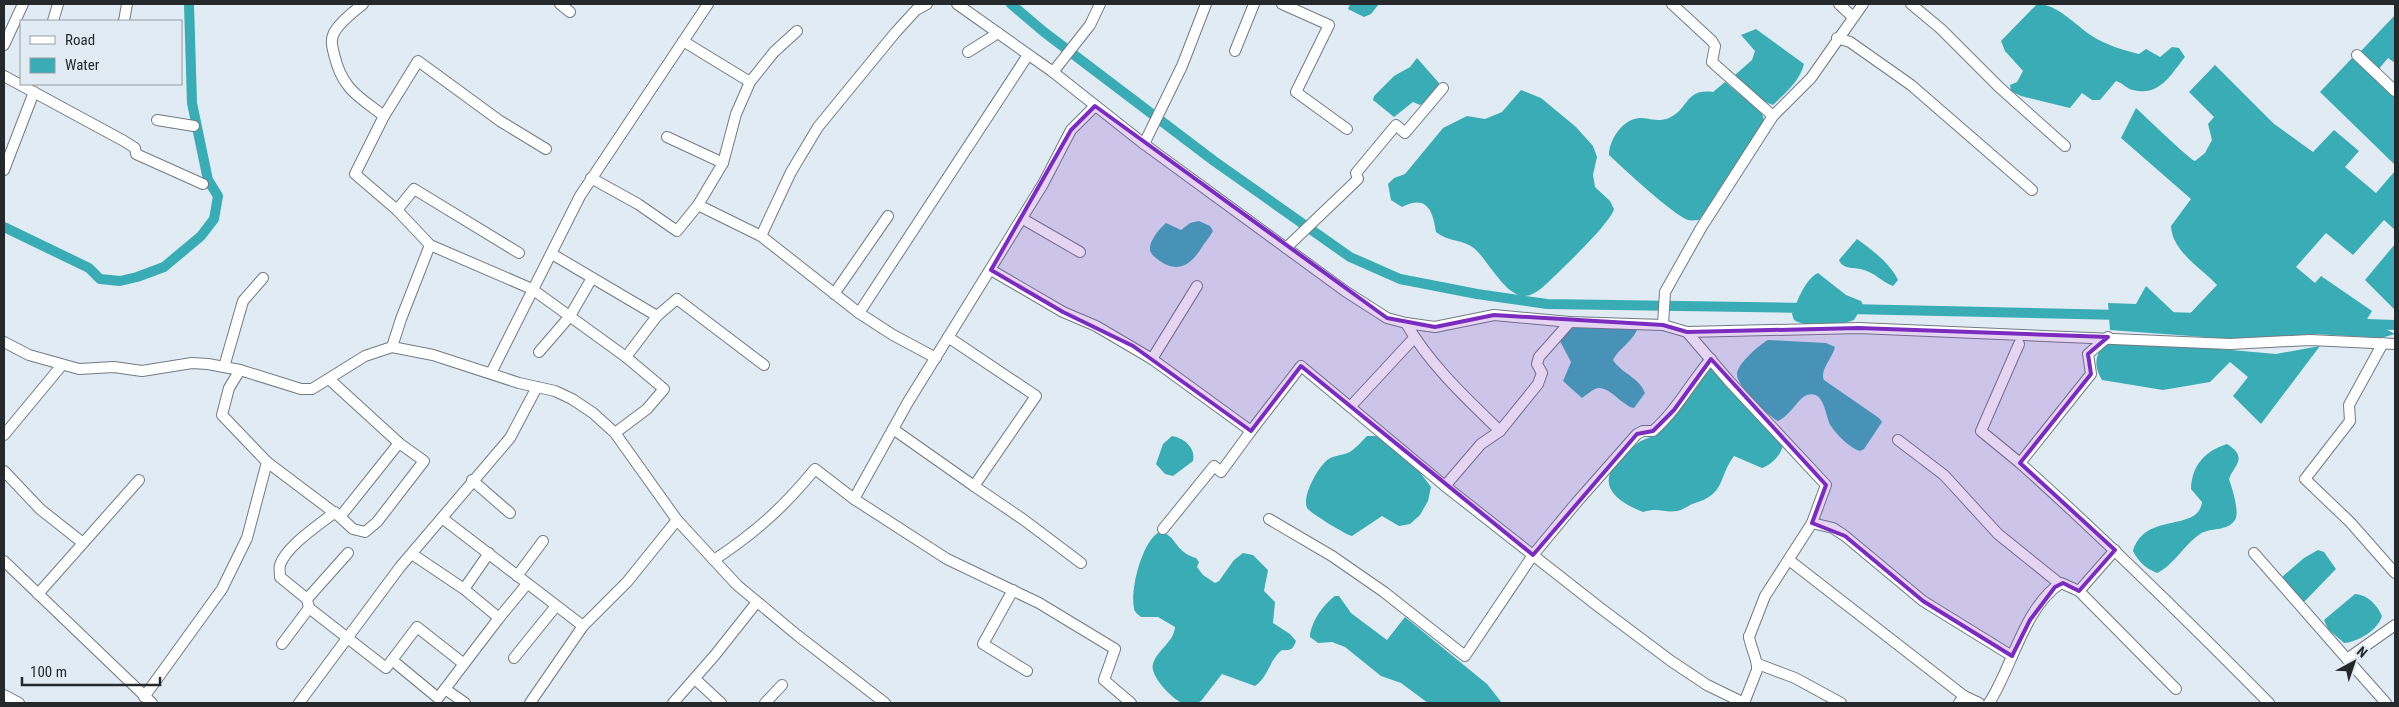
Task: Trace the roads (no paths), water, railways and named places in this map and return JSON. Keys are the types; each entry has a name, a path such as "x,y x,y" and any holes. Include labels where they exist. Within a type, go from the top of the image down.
{"street":[{"path":"4,45 23,4"},
{"path":"53,20 58,4"},
{"path":"124,20 127,4"},
{"path":"363,4 342,21 331,40 344,84 384,116"},
{"path":"560,4 570,12"},
{"path":"490,373 591,178 708,4"},
{"path":"762,236 800,156 818,127 895,33 916,10 927,4"},
{"path":"957,4 1053,72 1095,106 1146,140 1290,244 1372,310 1387,318 1406,324 1435,327 1494,315 1570,322 1664,321 1687,332 1729,381 1826,485 1812,522 1765,596 1749,637 1749,644 1758,664 1756,677 1744,703 1707,685 1671,661 1444,486 1301,366 1221,472 1214,466 1163,529"},
{"path":"1053,72 1090,25 1100,4"},
{"path":"1146,140 1182,66 1206,4"},
{"path":"1235,51 1254,4"},
{"path":"1282,4 1329,25 1296,92 1347,129"},
{"path":"1672,4 1712,41 1715,46 1712,62 1773,116"},
{"path":"1839,4 1853,17"},
{"path":"1664,321 1665,292 1701,228 1773,116 1811,78 1837,38 1863,4"},
{"path":"1911,4 1942,29 1999,87 2065,146"},
{"path":"591,178 638,204 677,231 698,205 723,163 736,114 750,82 774,52 797,31"},
{"path":"968,52 998,32"},
{"path":"1837,38 1850,42 1911,85 2032,190"},
{"path":"683,41 750,82"},
{"path":"859,313 1028,55"},
{"path":"2356,55 2395,91"},
{"path":"546,149 500,121 418,61 384,116 355,174 397,210 430,245 532,289 626,356 664,389 647,409 614,433"},
{"path":"4,76 20,83"},
{"path":"4,170 32,88 124,141 135,148 136,154 203,184"},
{"path":"1290,244 1358,180 1356,173 1396,125 1405,133 1443,88"},
{"path":"854,499 948,337 1044,184 1071,130 1095,106"},
{"path":"158,120 194,126"},
{"path":"667,137 723,163"},
{"path":"397,210 414,189 519,253"},
{"path":"698,205 762,236 859,313 893,335 936,358"},
{"path":"834,294 888,216"},
{"path":"1023,218 1080,252"},
{"path":"392,347 430,245"},
{"path":"552,254 657,316"},
{"path":"991,270 1063,312 1096,326 1152,359 1251,431"},
{"path":"224,367 243,301 263,278"},
{"path":"539,352 570,316 592,278"},
{"path":"1152,359 1197,286"},
{"path":"626,356 657,316 677,299 764,366"},
{"path":"1444,486 1482,444 1500,431 1538,384 1542,373 1537,364 1539,357 1570,322"},
{"path":"1406,324 1414,338 1463,395 1500,431"},
{"path":"1687,332 1849,328 2108,337 2230,344 2310,340 2395,344"},
{"path":"948,337 1036,396 974,486"},
{"path":"2020,463 2091,374 2088,354 2108,337"},
{"path":"1351,406 1414,338"},
{"path":"4,342 29,355 80,369 114,367 142,371 192,363 208,364 240,370 301,389 312,389 366,356 392,347 433,355 537,388 555,391 572,399 593,413 614,433 677,520 737,585 884,703"},
{"path":"2383,343 2349,405 2350,421 2305,479 2350,522 2395,573"},
{"path":"2019,344 1981,431 2020,463 2115,550 2269,703"},
{"path":"1269,520 1332,556 1384,592 1465,656 1534,555 1576,503 1637,434 1642,431 1653,431 1674,410 1694,378 1711,359"},
{"path":"4,434 62,365"},
{"path":"240,370 229,388 222,415 267,462 337,515 353,530 365,532 391,505 424,461 399,443 329,379"},
{"path":"299,703 412,554 472,480 510,438 537,388"},
{"path":"893,429 1024,520 1081,563"},
{"path":"1898,440 1944,476 1998,534 2060,584 2066,584 2078,591 2176,690"},
{"path":"399,443 337,515 287,552 280,565 280,577 346,639 386,668 418,627 464,664"},
{"path":"4,561 148,700 222,589 247,538 267,462"},
{"path":"714,560 762,526 788,502 815,469 854,499 948,559 1013,590 1115,649 1104,680 1131,703"},
{"path":"4,471 40,509 83,543"},
{"path":"38,594 139,480"},
{"path":"472,480 510,513"},
{"path":"442,518 583,626"},
{"path":"530,703 583,626 627,582 677,520"},
{"path":"1812,522 1833,528 1845,536 1923,601 2012,656"},
{"path":"517,576 543,541"},
{"path":"2078,591 2115,550"},
{"path":"2254,552 2386,703"},
{"path":"282,644 308,604 348,553"},
{"path":"464,589 489,553"},
{"path":"412,554 464,589 499,618"},
{"path":"1789,560 1962,700 1979,703"},
{"path":"392,660 438,698 527,584"},
{"path":"1989,703 2039,607 2060,584"},
{"path":"1013,590 983,644 1027,671"},
{"path":"673,703 695,679 757,602"},
{"path":"514,658 556,606"},
{"path":"2347,659 2395,625"},
{"path":"1758,664 1795,678 1838,702"},
{"path":"695,679 721,703"},
{"path":"765,703 782,685"},
{"path":"445,689 465,703"},
{"path":"4,694 19,703"}],"water":[{"path":"1350,4 1379,4 1371,14 1364,17 1348,9"},
{"path":"2037,4 2052,7 2092,36 2115,47 2139,54 2146,49 2160,57 2172,47 2179,48 2185,57 2170,77 2151,90 2133,90 2116,81 2100,100 2092,100 2082,93 2070,108 2021,96 2011,91 2010,85 2017,82 2023,71 2005,51 2001,41"},
{"path":"2395,15 2395,63 2388,58 2378,70 2361,51"},
{"path":"1756,29 1804,64 1796,81 1773,105 1763,101 1735,75 1752,60 1755,51 1741,35"},
{"path":"2354,56 2395,96 2395,165 2320,92"},
{"path":"1417,58 1439,83 1438,86 1432,96 1426,101 1420,105 1413,102 1394,117 1373,100 1374,96 1394,76 1410,67"},
{"path":"2215,65 2273,123 2313,152 2334,130 2359,151 2345,167 2376,193 2395,171 2395,230 2384,220 2353,255 2326,233 2296,267 2315,283 2321,276 2372,311 2367,319 2395,334 2381,338 2316,334 2231,339 2110,330 2108,303 2136,304 2146,286 2183,321 2217,285 2188,258 2176,243 2173,235 2171,226 2191,199 2121,138 2136,108 2195,161 2205,153 2212,140 2208,124 2214,117 2189,92"},
{"path":"1725,82 1762,113 1764,120 1761,130 1699,220 1688,220 1660,200 1625,170 1609,155 1610,149 1619,130 1629,121 1642,118 1659,120 1669,118 1680,110 1692,96 1697,93 1713,92"},
{"path":"1521,90 1541,98 1576,127 1593,146 1597,157 1593,175 1595,187 1610,201 1614,209 1604,225 1571,260 1541,289 1528,296 1515,294 1509,289 1475,249 1436,232 1431,211 1423,204 1417,202 1402,207 1391,200 1388,184 1394,178 1405,174 1443,128 1467,116 1485,119 1502,112"},
{"path":"1199,221 1210,226 1213,231 1198,253 1189,262 1179,267 1173,267 1160,261 1151,253 1150,247 1153,239 1166,223 1181,230 1190,223"},
{"path":"1857,239 1880,257 1895,274 1898,280 1893,286 1868,271 1846,267 1841,263 1839,260"},
{"path":"2395,244 2395,310 2365,280"},
{"path":"1818,273 1846,295 1861,301 1863,305 1854,320 1840,324 1815,326 1794,320 1792,314 1802,291 1809,280"},
{"path":"1575,325 1637,330 1613,360 1639,383 1645,393 1634,408 1600,388 1593,390 1582,398 1563,381 1571,362 1560,341 1562,336"},
{"path":"2108,339 2276,354 2320,346 2261,424 2233,396 2248,377 2230,362 2210,382 2163,390 2102,380 2096,364 2098,354"},
{"path":"1768,340 1826,343 1835,347 1823,372 1824,380 1882,422 1864,449 1860,451 1856,449 1836,433 1818,396 1813,394 1807,395 1800,399 1787,415 1778,421 1760,407 1742,386 1737,375 1740,366 1759,346"},
{"path":"1712,367 1783,444 1779,455 1773,462 1762,468 1734,456 1717,490 1712,495 1679,510 1643,512 1628,505 1617,497 1611,489 1609,481 1610,472 1625,453 1638,443 1662,430"},
{"path":"1172,436 1185,441 1193,452 1193,461 1173,476 1165,474 1156,464 1163,444"},
{"path":"1367,436 1377,436 1395,450 1416,467 1431,487 1428,501 1420,515 1410,524 1399,526 1382,516 1352,536 1309,510 1306,503 1308,490 1314,477 1325,462 1330,458 1350,452"},
{"path":"2227,444 2234,449 2239,458 2229,479 2237,511 2235,520 2232,524 2223,528 2200,534 2163,570 2157,573 2149,569 2133,551 2139,539 2148,531 2159,526 2182,521 2198,511 2202,502 2191,489 2197,466 2206,455"},
{"path":"1159,532 1165,533 1183,552 1196,558 1199,562 1197,567 1203,575 1215,583 1219,581 1234,560 1243,553 1253,555 1268,570 1264,591 1275,602 1273,623 1290,634 1296,641 1291,649 1282,650 1274,658 1263,678 1255,686 1222,674 1201,701 1186,704 1173,697 1154,674 1153,664 1155,659 1169,642 1175,627 1158,617 1141,617 1135,611 1133,600 1136,578 1143,555 1147,545"},
{"path":"2318,550 2324,552 2336,569 2305,601 2300,601 2283,581 2283,576 2304,558"},
{"path":"2355,594 2364,596 2372,601 2382,616 2376,626 2367,634 2344,643 2328,629 2324,620"},
{"path":"1335,596 1339,596 1351,613 1387,640 1405,617 1487,684 1502,703 1428,703 1401,683 1381,676 1345,647 1332,642 1318,643 1310,637 1311,628 1319,613"}],"waterway":[{"path":"4,227 89,268 100,279 120,281 164,267 201,236 214,219 218,196 208,180 192,103 189,4"},
{"path":"1011,4 1044,32 1214,161 1350,257 1400,279 1477,294 1547,304 1806,308"},
{"path":"1848,309 2121,315"},
{"path":"2166,317 2199,318"},
{"path":"2366,324 2395,325"}]}
